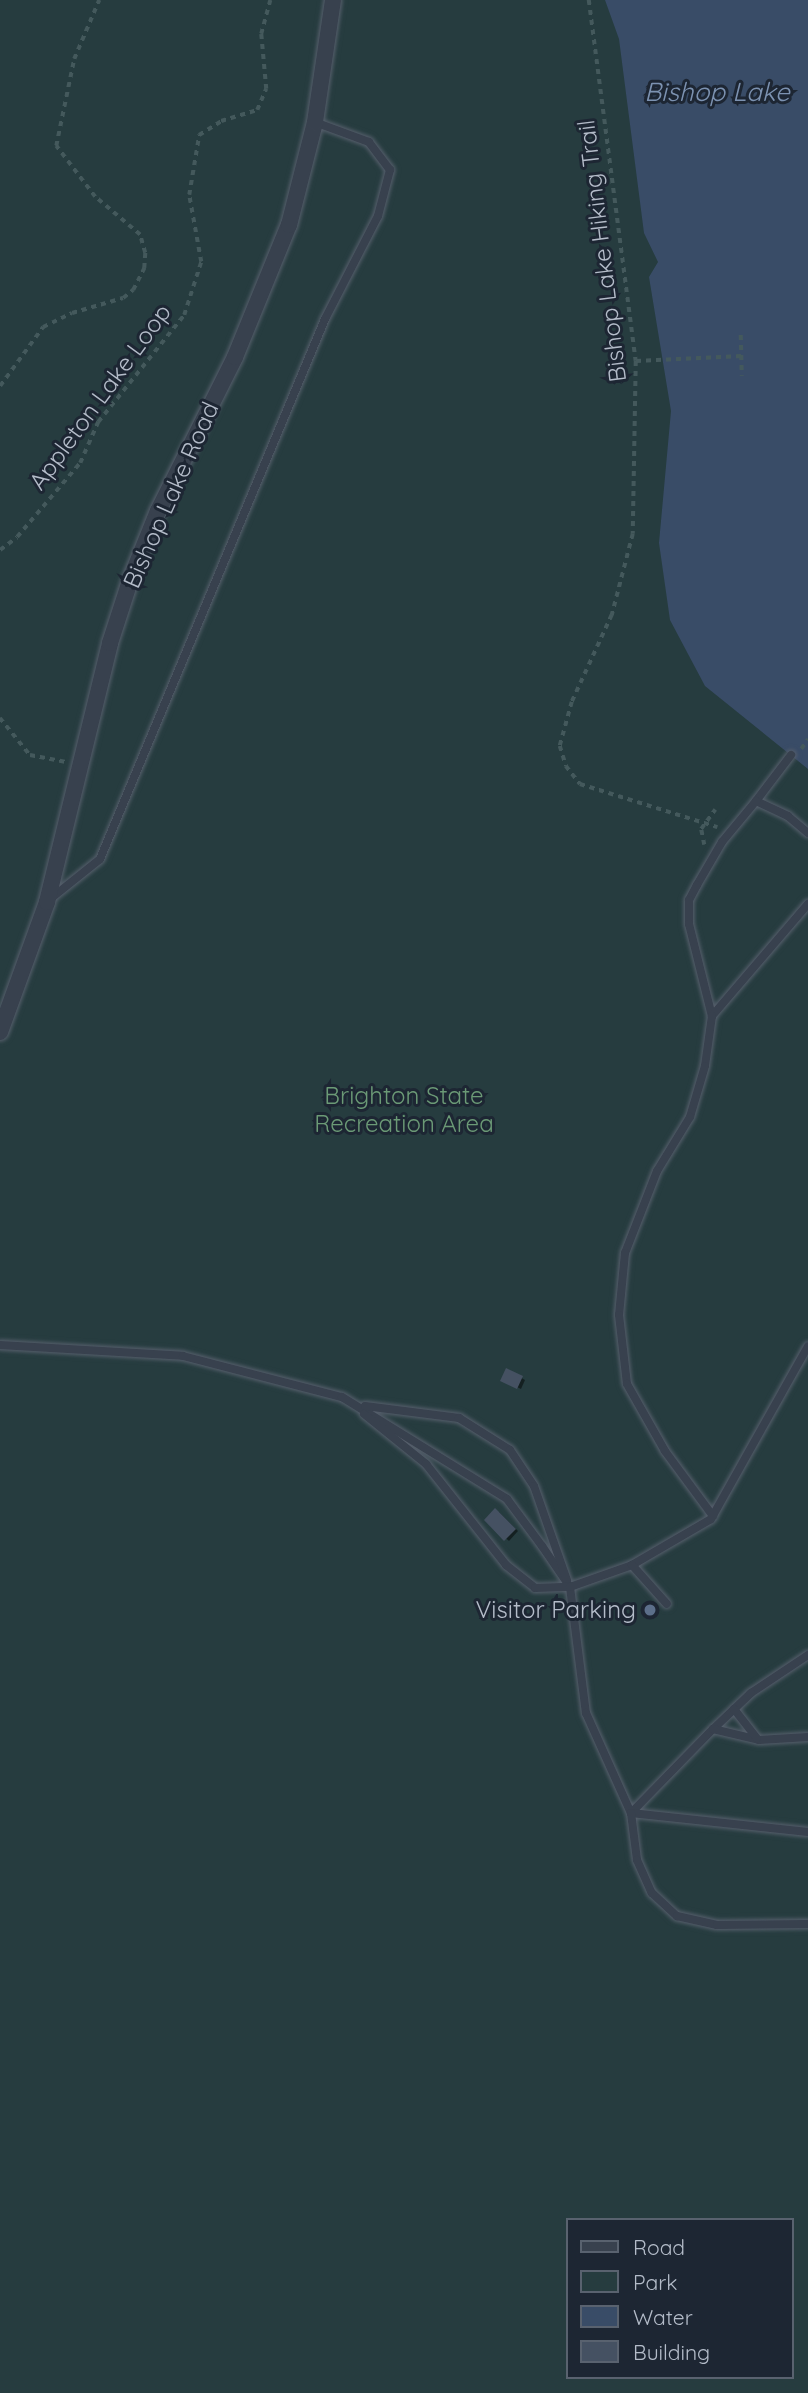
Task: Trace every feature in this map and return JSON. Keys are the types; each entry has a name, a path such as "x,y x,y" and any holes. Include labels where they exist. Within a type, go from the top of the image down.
{"street":[{"name":"Bishop Lake Road","path":"0,1032 47,902 83,765 110,643 131,578 259,300 289,225 315,122 333,0"}],"lane":[{"path":"47,902 100,859 325,319 378,216 390,170 369,142 315,122"},
{"path":"713,1516 665,1451 627,1384 619,1315 625,1253 657,1171 690,1117 705,1066 712,1016 689,924 689,900 729,834 791,755"},
{"path":"756,801 788,816 808,833"},
{"path":"712,1016 808,904"},
{"path":"0,1345 183,1356 342,1396 387,1411 459,1418 510,1450 534,1486 570,1587 586,1713 631,1813 637,1860 652,1893 677,1916 717,1925 808,1924"},
{"path":"342,1396 426,1464 506,1565 535,1588 570,1587 632,1565 713,1516 808,1346"},
{"path":"342,1396 507,1499 570,1587"},
{"path":"632,1565 667,1604"},
{"path":"631,1813 734,1709 792,1662 808,1655"},
{"path":"734,1709 742,1724 759,1740"},
{"path":"713,1729 759,1740 808,1737"},
{"path":"631,1813 808,1832"}],"path":[{"name":"Appleton Lake Loop","path":"0,386 43,327 72,313 123,298 133,290 144,268 145,253 139,234 95,197 56,146 74,59 99,0"},
{"name":"Appleton Lake Loop","path":"0,550 17,537 75,470 98,422 184,315 201,262 189,195 199,135 221,121 257,110 266,89 261,34 270,0"},
{"name":"Bishop Lake Hiking Trail","path":"589,0 636,361 633,534 612,615 572,702 560,746 566,766 580,784 707,820 729,834"},
{"path":"741,335 742,376"},
{"path":"636,361 742,355"},
{"path":"0,718 30,755 83,765"},
{"path":"707,849 701,835 715,810"}],"green space":[{"name":"Brighton State Recreation Area","path":"0,0 808,0 808,2393 0,2393"}],"water":[{"name":"Bishop Lake","path":"605,0 808,0 808,769 705,686 670,620 659,543 671,411 649,277 658,262 644,233 619,39"}],"building":[{"path":"506,1368 523,1376 517,1389 500,1381"},
{"path":"495,1508 516,1529 504,1541 484,1520"}],"place":[{"name":"Visitor Parking","path":"650,1610"}]}
